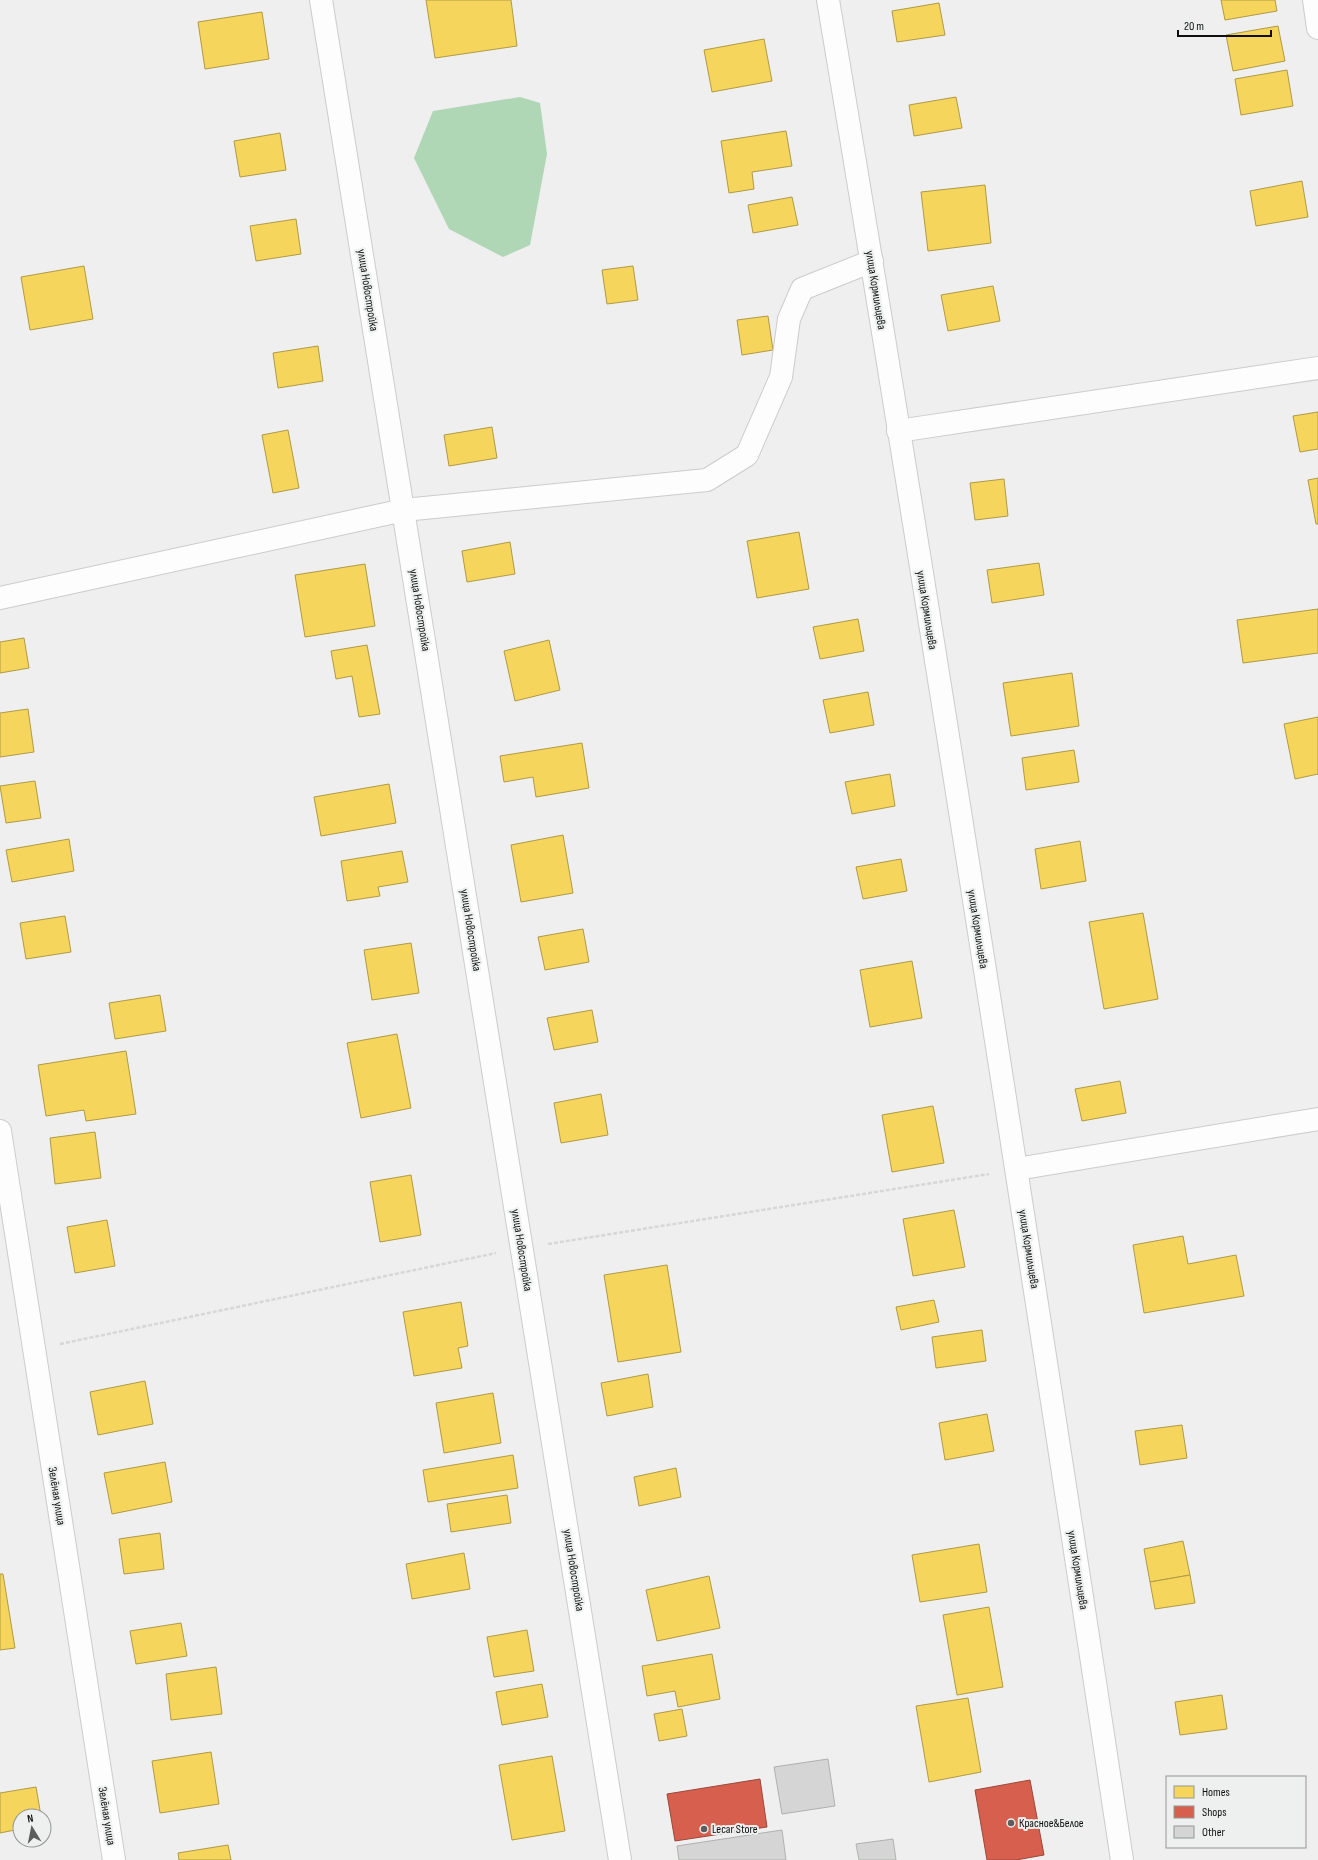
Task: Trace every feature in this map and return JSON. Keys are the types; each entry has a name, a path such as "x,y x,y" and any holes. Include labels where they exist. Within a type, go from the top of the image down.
{"street":[{"name":"улица Новостройка","path":"321,0 620,1860"},
{"name":"улица Кормильцева","path":"828,0 872,261 1017,1169 1122,1860"},
{"path":"1314,0 1318,28"},
{"path":"0,598 404,510 707,480 747,455 780,377 789,319 802,290 872,261"},
{"path":"898,431 1318,368"},
{"path":"1017,1169 1318,1119"},
{"name":"Зелёная улица","path":"0,1131 114,1860"}],"shaded area":[{"path":"520,97 540,103 547,154 530,245 503,257 449,229 414,158 433,111"}],"building: Homes":[{"path":"426,0 511,0 517,46 435,58"},
{"path":"1221,0 1275,0 1277,11 1225,20"},
{"path":"939,3 945,35 897,42 892,11"},
{"path":"262,12 269,59 205,69 198,22"},
{"path":"1278,26 1285,61 1233,71 1226,35"},
{"path":"764,39 772,81 712,92 704,50"},
{"path":"1287,70 1293,106 1241,115 1235,79"},
{"path":"956,97 962,128 914,136 909,105"},
{"path":"786,131 792,166 752,172 754,189 729,193 721,141"},
{"path":"280,133 286,170 240,177 234,141"},
{"path":"1302,181 1308,217 1256,226 1250,191"},
{"path":"985,185 991,243 928,251 921,192"},
{"path":"792,197 798,225 753,233 748,205"},
{"path":"296,219 301,254 256,261 250,226"},
{"path":"84,266 93,319 30,330 21,277"},
{"path":"633,266 638,300 607,304 602,270"},
{"path":"993,286 1000,321 948,331 941,295"},
{"path":"768,316 773,350 742,355 737,320"},
{"path":"318,346 323,381 278,388 273,353"},
{"path":"1318,412 1318,449 1300,452 1293,416"},
{"path":"492,427 497,458 449,466 444,435"},
{"path":"288,430 299,488 273,493 262,435"},
{"path":"1318,478 1318,524 1316,524 1308,480"},
{"path":"1004,479 1008,516 975,520 970,483"},
{"path":"799,532 809,589 757,598 747,541"},
{"path":"510,542 515,574 467,582 462,551"},
{"path":"1039,563 1044,595 992,603 987,570"},
{"path":"365,564 375,626 305,637 295,575"},
{"path":"1318,609 1318,653 1243,663 1237,620"},
{"path":"858,619 864,651 820,659 813,627"},
{"path":"24,638 29,668 0,673 0,642"},
{"path":"549,640 560,690 515,701 504,651"},
{"path":"367,645 380,714 359,717 352,676 336,679 331,651"},
{"path":"1072,673 1079,726 1011,736 1003,683"},
{"path":"868,692 874,725 830,733 823,700"},
{"path":"28,709 34,752 0,757 0,713"},
{"path":"1318,717 1318,774 1295,779 1284,724"},
{"path":"582,743 589,788 536,797 533,777 504,782 500,756"},
{"path":"1074,750 1079,782 1026,790 1022,758"},
{"path":"890,774 895,806 852,814 845,782"},
{"path":"35,781 41,818 6,823 0,786"},
{"path":"389,784 396,823 321,836 314,797"},
{"path":"563,835 573,893 521,902 511,845"},
{"path":"69,839 74,871 12,882 6,850"},
{"path":"1080,841 1086,881 1041,889 1035,849"},
{"path":"402,851 408,882 378,887 380,896 347,901 341,861"},
{"path":"901,859 907,891 863,899 856,867"},
{"path":"1143,913 1158,999 1104,1009 1089,922"},
{"path":"65,916 71,952 26,959 20,923"},
{"path":"583,929 589,962 545,970 538,937"},
{"path":"411,943 419,993 372,1000 364,950"},
{"path":"912,961 922,1018 870,1027 860,970"},
{"path":"160,995 166,1031 115,1039 109,1003"},
{"path":"592,1010 598,1042 554,1050 547,1018"},
{"path":"397,1034 411,1108 361,1118 347,1043"},
{"path":"126,1051 136,1114 86,1121 84,1110 46,1116 38,1065"},
{"path":"1120,1081 1126,1113 1082,1121 1075,1089"},
{"path":"601,1094 608,1135 561,1143 554,1103"},
{"path":"933,1106 944,1163 892,1172 882,1115"},
{"path":"95,1132 101,1178 55,1184 50,1138"},
{"path":"411,1175 421,1235 380,1242 370,1182"},
{"path":"954,1210 965,1267 913,1276 903,1219"},
{"path":"107,1220 115,1266 75,1273 67,1227"},
{"path":"1183,1236 1188,1264 1236,1255 1244,1296 1144,1313 1133,1245"},
{"path":"667,1265 681,1352 618,1362 604,1275"},
{"path":"934,1300 939,1322 901,1330 896,1307"},
{"path":"461,1302 468,1346 458,1348 462,1368 414,1376 403,1312"},
{"path":"982,1330 986,1361 936,1368 932,1337"},
{"path":"648,1374 653,1407 607,1416 601,1383"},
{"path":"145,1381 153,1424 98,1435 90,1392"},
{"path":"493,1393 501,1443 444,1453 436,1403"},
{"path":"987,1414 994,1451 945,1460 939,1423"},
{"path":"1182,1425 1187,1458 1140,1465 1135,1431"},
{"path":"513,1455 518,1488 428,1502 423,1470"},
{"path":"165,1462 172,1502 112,1514 104,1473"},
{"path":"676,1468 681,1497 639,1506 634,1477"},
{"path":"507,1495 511,1523 451,1532 447,1504"},
{"path":"160,1533 164,1569 124,1574 119,1539"},
{"path":"1183,1541 1190,1575 1150,1582 1144,1549"},
{"path":"979,1544 987,1592 920,1602 912,1555"},
{"path":"464,1553 470,1589 412,1599 406,1564"},
{"path":"0,1574 3,1574 15,1648 0,1650"},
{"path":"1190,1575 1195,1603 1155,1609 1150,1582"},
{"path":"709,1576 720,1628 657,1641 646,1590"},
{"path":"989,1607 1003,1687 957,1695 943,1615"},
{"path":"181,1623 187,1656 136,1664 130,1631"},
{"path":"527,1630 534,1671 494,1677 487,1637"},
{"path":"712,1654 720,1699 678,1707 675,1691 647,1696 642,1666"},
{"path":"216,1667 222,1714 171,1720 166,1674"},
{"path":"542,1684 548,1717 502,1725 496,1692"},
{"path":"1222,1695 1227,1729 1180,1735 1175,1702"},
{"path":"968,1698 981,1772 929,1782 916,1706"},
{"path":"682,1709 687,1736 659,1741 654,1714"},
{"path":"211,1752 219,1804 160,1813 152,1761"},
{"path":"552,1756 565,1831 512,1840 499,1765"},
{"path":"36,1787 40,1808 12,1808 12,1831 0,1833 0,1793"},
{"path":"228,1845 231,1860 179,1860 178,1853"}],"building: Shops":[{"path":"760,1779 767,1827 675,1841 667,1794"},
{"path":"1030,1780 1044,1855 1016,1860 987,1860 975,1790"}],"building: Other":[{"path":"828,1759 835,1806 782,1814 774,1767"},
{"path":"782,1830 786,1860 679,1860 677,1846"},
{"path":"893,1839 896,1860 859,1860 856,1844"}],"place":[{"name":"Красное&Белое","path":"1011,1823"},
{"name":"Lecar Store","path":"704,1829"}]}
